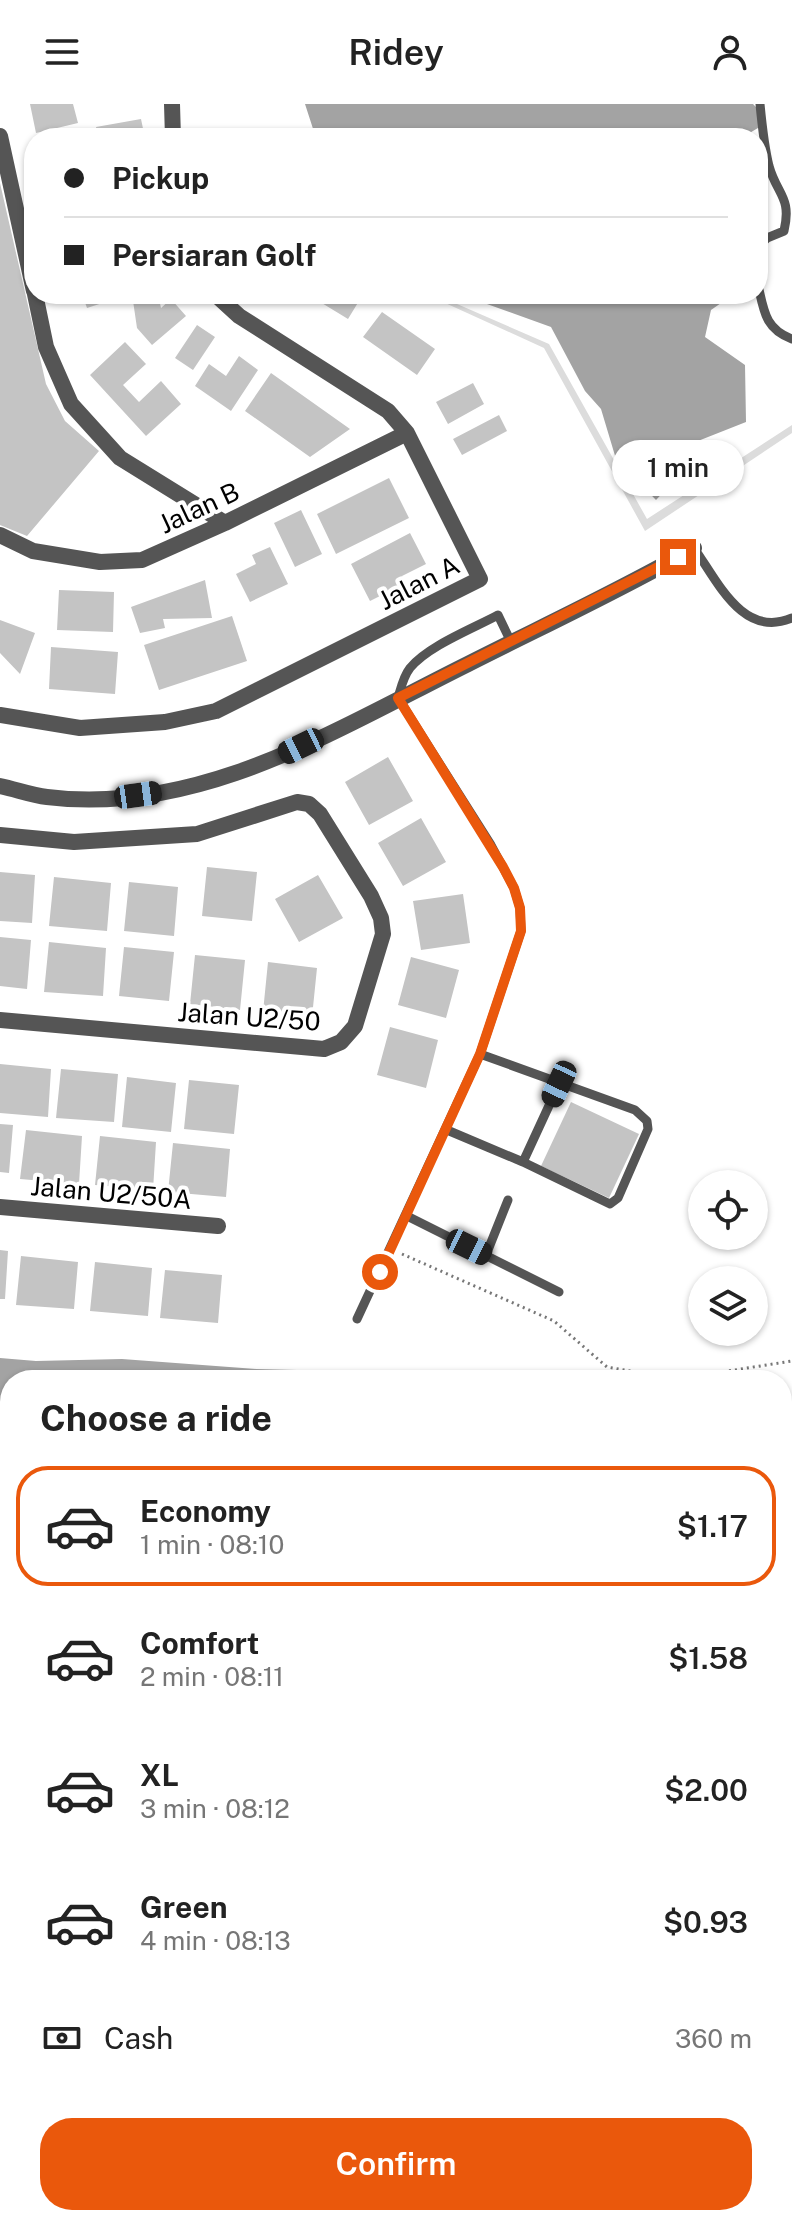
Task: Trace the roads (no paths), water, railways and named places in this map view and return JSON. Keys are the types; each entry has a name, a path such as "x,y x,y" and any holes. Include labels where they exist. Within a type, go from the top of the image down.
{"street":[{"path":"172,104 173,128"},
{"path":"0,136 24,246"},
{"path":"37,304 46,347 71,404 120,458 225,523"},
{"name":"Jalan A","path":"0,715 80,728 165,722 216,711 480,579 407,433 388,411 239,316 226,304"},
{"name":"Jalan B","path":"0,535 33,551 100,562 142,560 225,523 407,433"},
{"path":"0,786 47,797 108,799 167,791 243,772 511,642 694,548"},
{"name":"Jalan U2/50","path":"0,835 74,842 197,834 297,802 309,804 320,814 371,896 381,918 383,934 355,1026 333,1047 0,1020"},
{"name":"Jalan U2/50A","path":"0,1207 218,1226"}],"lane":[{"path":"760,106 762,128"},
{"path":"768,160 789,214 784,231 768,238"},
{"path":"762,304 775,332 792,339"},
{"path":"694,548 734,605 745,614 765,624 777,624 792,618"},
{"path":"357,1319 480,1054 521,931 520,908 514,888 491,845 398,698 403,680 424,656 498,615 511,642"},
{"path":"447,1130 610,1204 618,1198 648,1129 647,1121 635,1110 480,1054"},
{"path":"523,1162 559,1084"},
{"path":"486,1255 508,1200"},
{"path":"407,1216 559,1292"}]}
